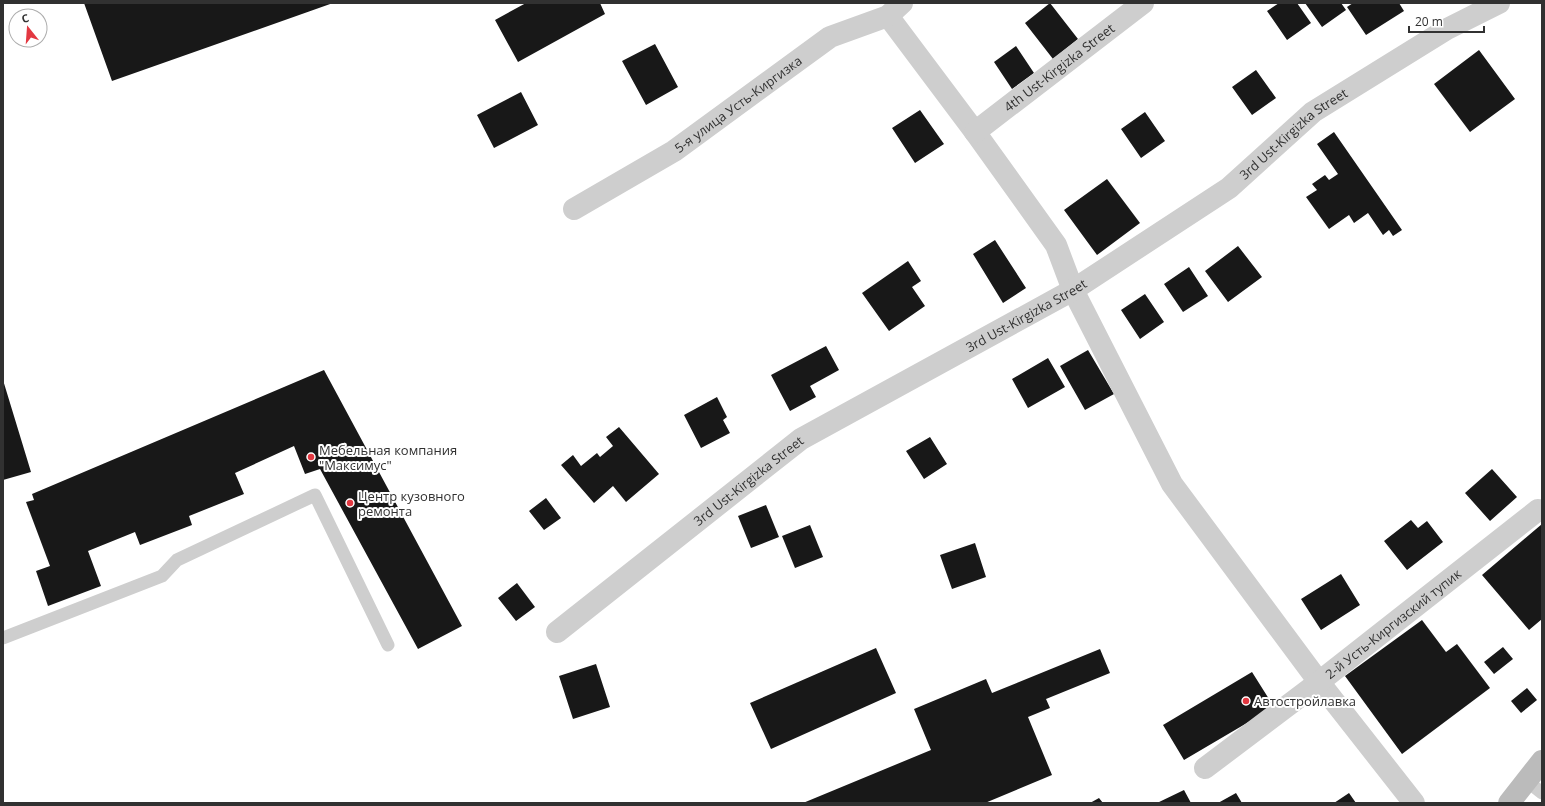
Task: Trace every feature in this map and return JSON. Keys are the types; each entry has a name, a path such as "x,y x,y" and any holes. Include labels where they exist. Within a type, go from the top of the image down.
{"main road":[{"path":"1509,803 1534,787 1542,761"}],"street":[{"name":"4th Ust-Kirgizka Street","path":"975,132 1143,3"},
{"name":"3rd Ust-Kirgizka Street","path":"557,632 801,439 1073,290 1229,188 1312,112 1447,29 1499,3"},
{"path":"895,10 975,132 1056,245 1073,290 1172,484 1319,682 1414,803"},
{"name":"5-я улица Усть-Киргизка","path":"574,210 674,151 830,37 895,10"},
{"name":"2-й Усть-Киргизский тупик","path":"1205,768 1319,682 1538,510 1542,511"}],"lane":[{"path":"3,638 162,576 177,560 315,495 388,645"}],"building":[{"path":"84,3 333,3 112,81"},
{"path":"526,3 600,3 605,14 518,62 495,20"},
{"path":"1050,3 1078,39 1053,59 1025,23"},
{"path":"1279,3 1297,3 1311,23 1287,40 1267,11"},
{"path":"1305,3 1341,3 1346,10 1322,27"},
{"path":"1353,3 1399,3 1404,11 1366,35 1347,7"},
{"path":"655,44 678,87 646,105 622,61"},
{"path":"1016,46 1034,73 1012,89 994,62"},
{"path":"1479,50 1515,99 1470,132 1434,84"},
{"path":"1256,70 1276,98 1252,115 1232,87"},
{"path":"521,92 538,125 494,148 477,115"},
{"path":"920,110 944,144 915,163 892,128"},
{"path":"1145,112 1165,141 1141,158 1121,129"},
{"path":"1334,132 1402,230 1393,236 1389,230 1383,235 1368,213 1354,223 1349,215 1329,229 1306,197 1317,190 1312,184 1325,175 1329,180 1338,174 1317,144"},
{"path":"1107,179 1140,223 1097,255 1064,210"},
{"path":"995,240 1026,288 1003,303 973,254"},
{"path":"1238,246 1262,277 1228,302 1205,271"},
{"path":"908,261 921,281 912,287 925,306 889,331 862,293"},
{"path":"1189,267 1208,296 1183,312 1164,284"},
{"path":"1145,294 1164,322 1140,339 1121,310"},
{"path":"826,346 839,370 810,386 816,397 790,411 771,375"},
{"path":"1088,350 1114,394 1085,410 1060,366"},
{"path":"1048,358 1065,387 1028,408 1012,379"},
{"path":"324,370 462,626 418,649 320,469 305,474 294,446 235,473 244,494 189,516 192,525 140,545 135,532 88,551 101,586 48,606 36,571 50,566 26,502 34,500 32,494"},
{"path":"3,380 31,472 3,480"},
{"path":"717,397 727,417 723,420 730,433 701,448 684,415"},
{"path":"619,427 659,474 626,502 613,486 594,503 561,465 573,455 581,466 597,453 600,457 613,446 606,437"},
{"path":"930,437 947,464 924,479 906,451"},
{"path":"1492,469 1517,497 1490,521 1465,493"},
{"path":"546,498 561,518 544,530 529,511"},
{"path":"766,505 779,537 751,548 738,516"},
{"path":"1411,520 1418,528 1427,521 1443,542 1407,570 1384,541"},
{"path":"1542,524 1542,619 1529,630 1482,575"},
{"path":"810,525 823,557 795,568 782,536"},
{"path":"975,543 986,577 952,589 940,555"},
{"path":"1341,574 1360,605 1321,630 1301,599"},
{"path":"517,583 535,607 516,621 498,598"},
{"path":"1422,620 1446,652 1457,644 1490,688 1402,754 1345,676"},
{"path":"1503,647 1513,659 1494,674 1484,662"},
{"path":"876,648 896,693 771,749 750,703"},
{"path":"1100,649 1110,673 1046,699 1050,708 1028,717 1052,775 985,803 803,803 931,750 914,709 986,679 992,693"},
{"path":"596,664 610,707 573,719 559,676"},
{"path":"1252,672 1274,707 1184,760 1163,725"},
{"path":"1527,688 1537,700 1521,713 1511,701"},
{"path":"1184,790 1191,803 1157,803"},
{"path":"1236,793 1242,803 1218,803"},
{"path":"1349,793 1356,803 1334,803"},
{"path":"1099,798 1103,803 1090,803"}],"place":[{"name":"Мебельная компания \"Максимус\"","path":"311,457"},
{"name":"Центр кузовного ремонта","path":"350,503"},
{"name":"Автостройлавка","path":"1246,701"}]}
